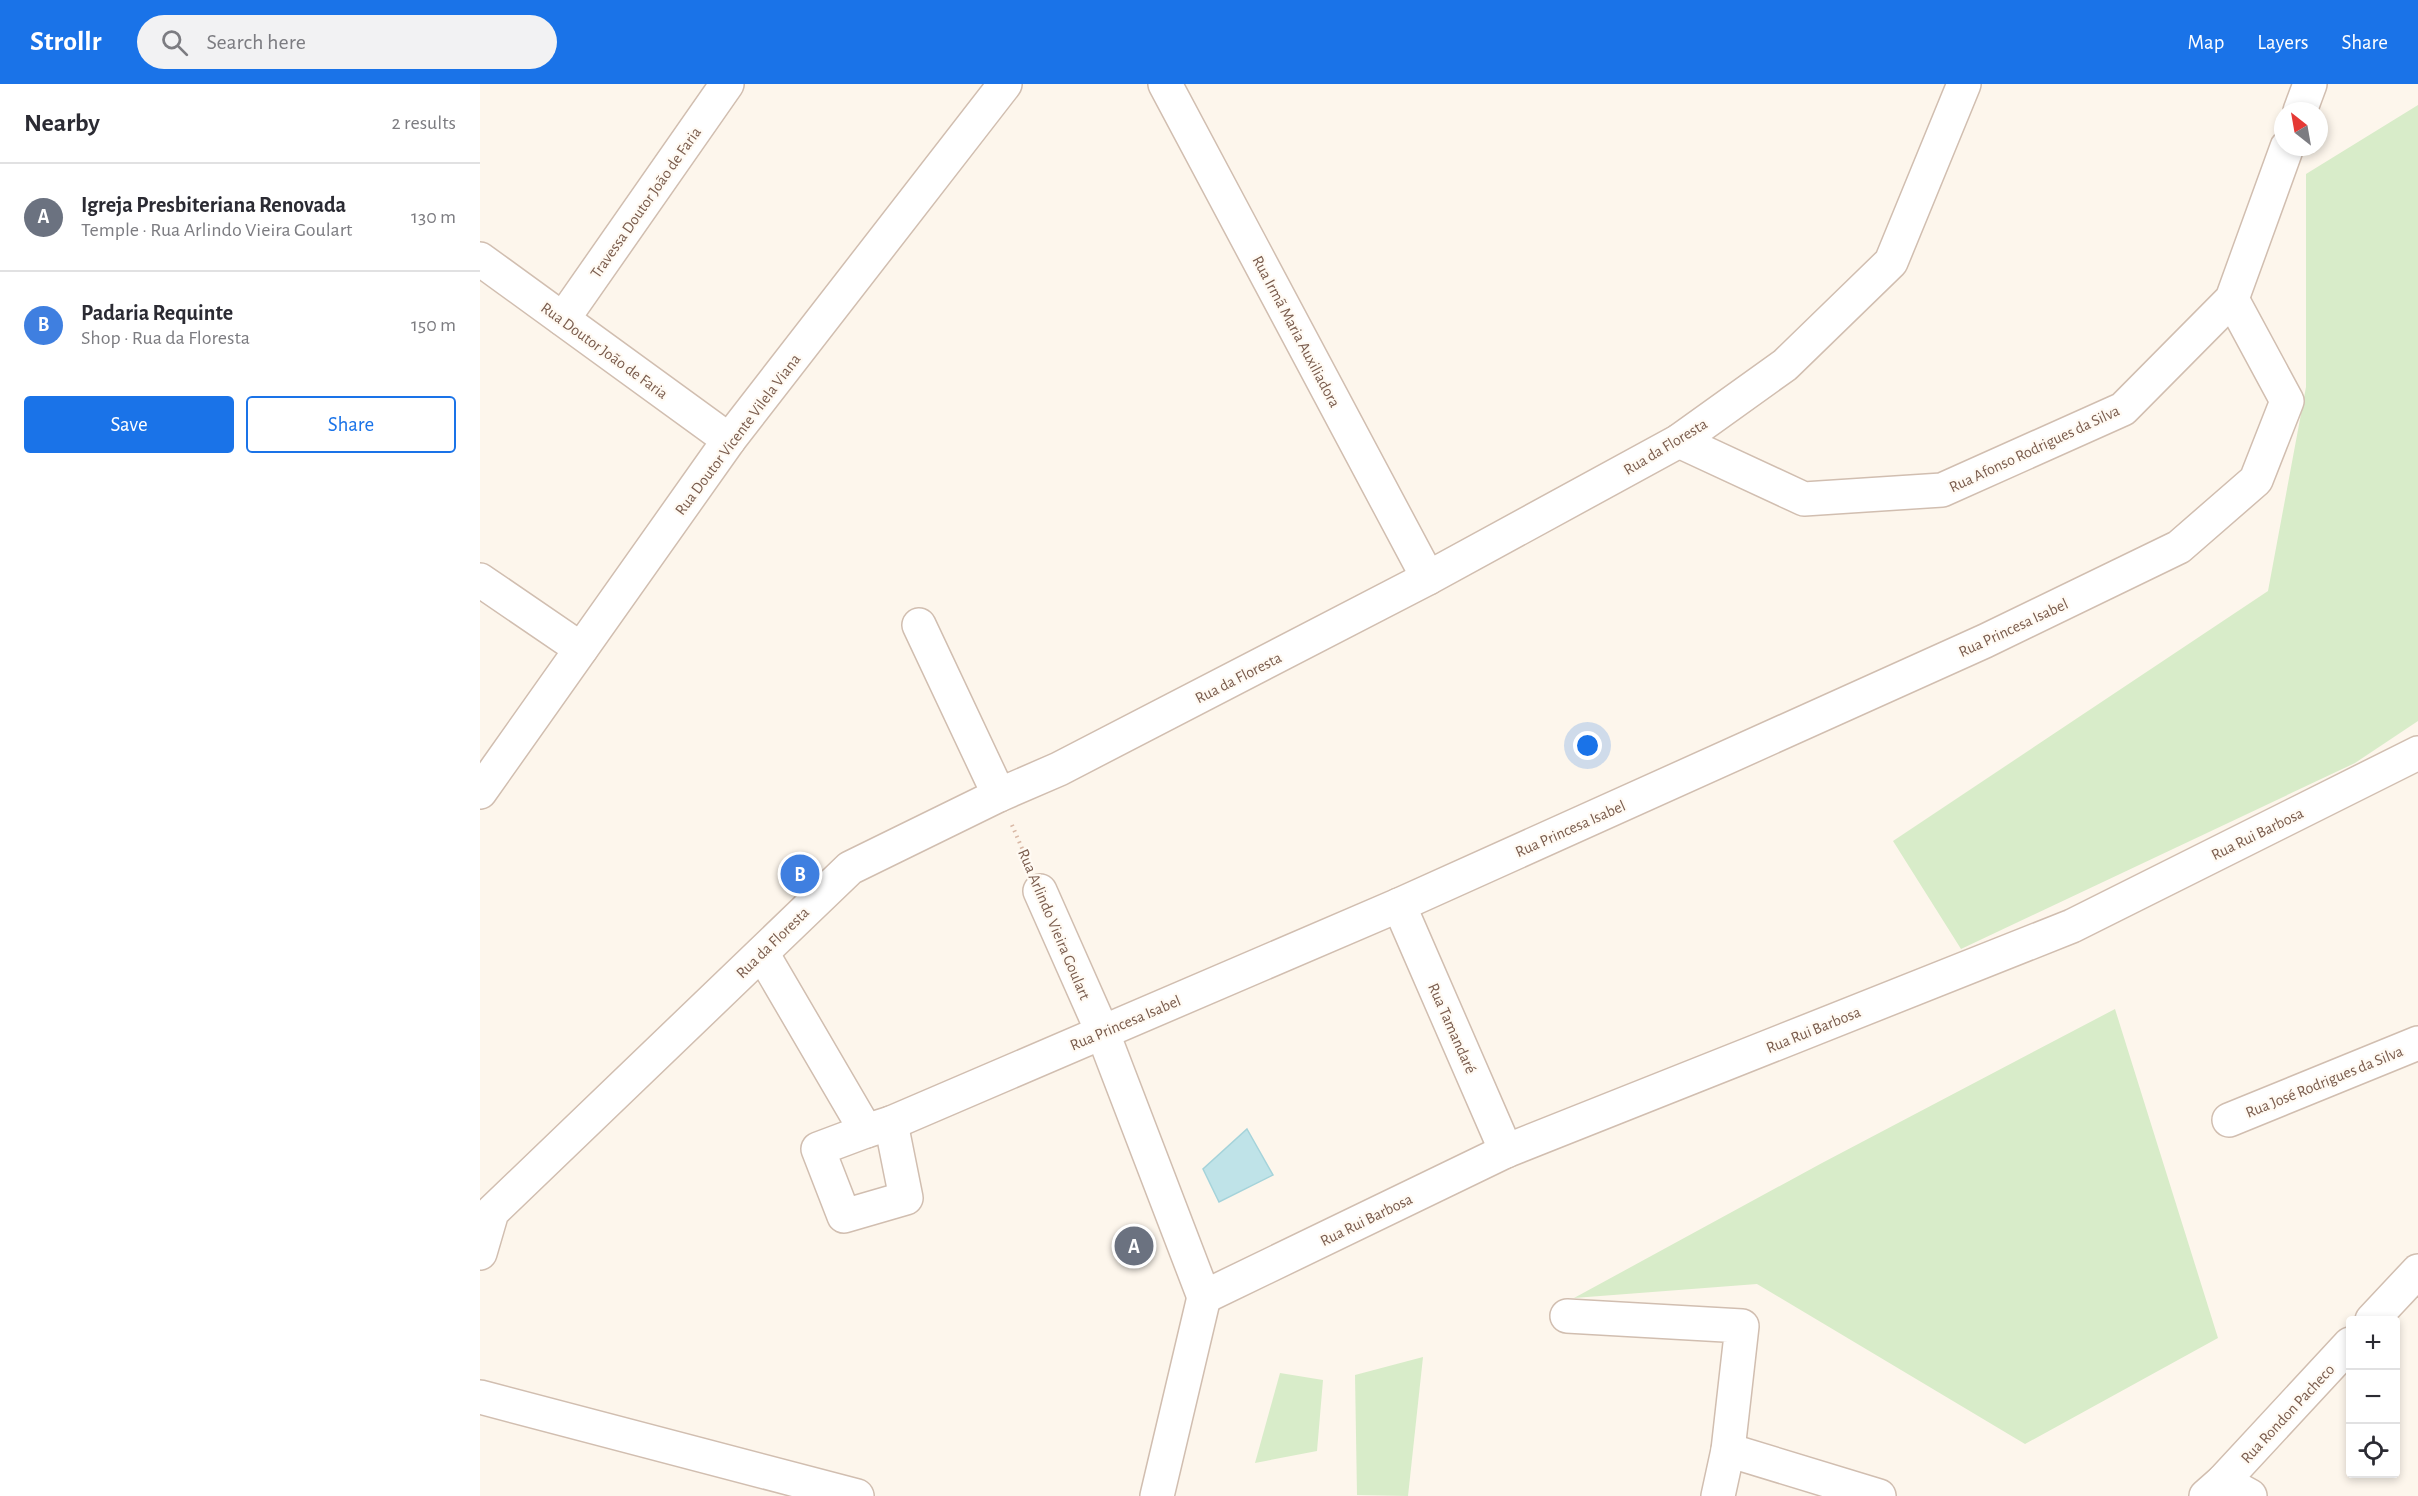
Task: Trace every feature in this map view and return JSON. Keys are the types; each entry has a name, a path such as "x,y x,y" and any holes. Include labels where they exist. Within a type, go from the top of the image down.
{"street":[{"name":"Travessa Doutor João de Faria","path":"563,320 727,84"},
{"name":"Rua Doutor Vicente Vilela Viana","path":"480,792 729,440 1005,84"},
{"name":"Rua Irmã Maria Auxiliadora","path":"1165,84 1428,578"},
{"name":"Rua da Floresta","path":"480,1252 492,1212 850,868 999,795 1059,769 1428,578 1679,441 1785,365 1891,262 1964,84"},
{"path":"2303,102 2310,84"},
{"name":"Rua Afonso Rodrigues da Silva","path":"1679,441 1804,499 1942,490 2122,409 2232,299 2284,156"},
{"name":"Rua Doutor João de Faria","path":"480,259 729,440"},
{"name":"Rua Princesa Isabel","path":"762,953 878,1127 1399,905 1985,641 2179,547 2256,480 2287,400 2232,299"},
{"path":"480,580 581,650"},
{"path":"919,625 999,795"},
{"name":"Rua Rui Barbosa","path":"1204,1296 1506,1151 2072,926 2418,753"},
{"name":"Rua Arlindo Vieira Goulart","path":"1040,891 1102,1031 1204,1296"},
{"name":"Rua Tamandaré","path":"1399,905 1506,1151"},
{"name":"Rua José Rodrigues da Silva","path":"2229,1120 2418,1043"},
{"path":"2376,1316 2418,1271"},
{"path":"1156,1496 1204,1296"},
{"path":"1568,1316 1742,1326 1728,1450 1718,1496"},
{"name":"Rua Rondon Pacheco","path":"2219,1493 2346,1349"},
{"path":"480,1397 857,1496"},
{"path":"1728,1450 1879,1496"}],"path":[{"name":"Rua Arlindo Vieira Goulart","path":"999,795 1040,891"}],"green space":[{"path":"2418,105 2418,721 2355,763 1961,949 1893,841 2268,591 2306,387 2306,174"},
{"path":"2115,1009 2218,1338 2025,1444 1757,1284 1574,1298 1822,1163"},
{"path":"1423,1357 1408,1496 1357,1495 1355,1375"},
{"path":"1280,1373 1323,1380 1317,1451 1255,1463"}],"water":[{"path":"1247,1129 1273,1175 1219,1202 1203,1169"}],"place":[{"name":"Padaria Requinte","path":"800,874"},
{"name":"Igreja Presbiteriana Renovada","path":"1134,1246"}]}
